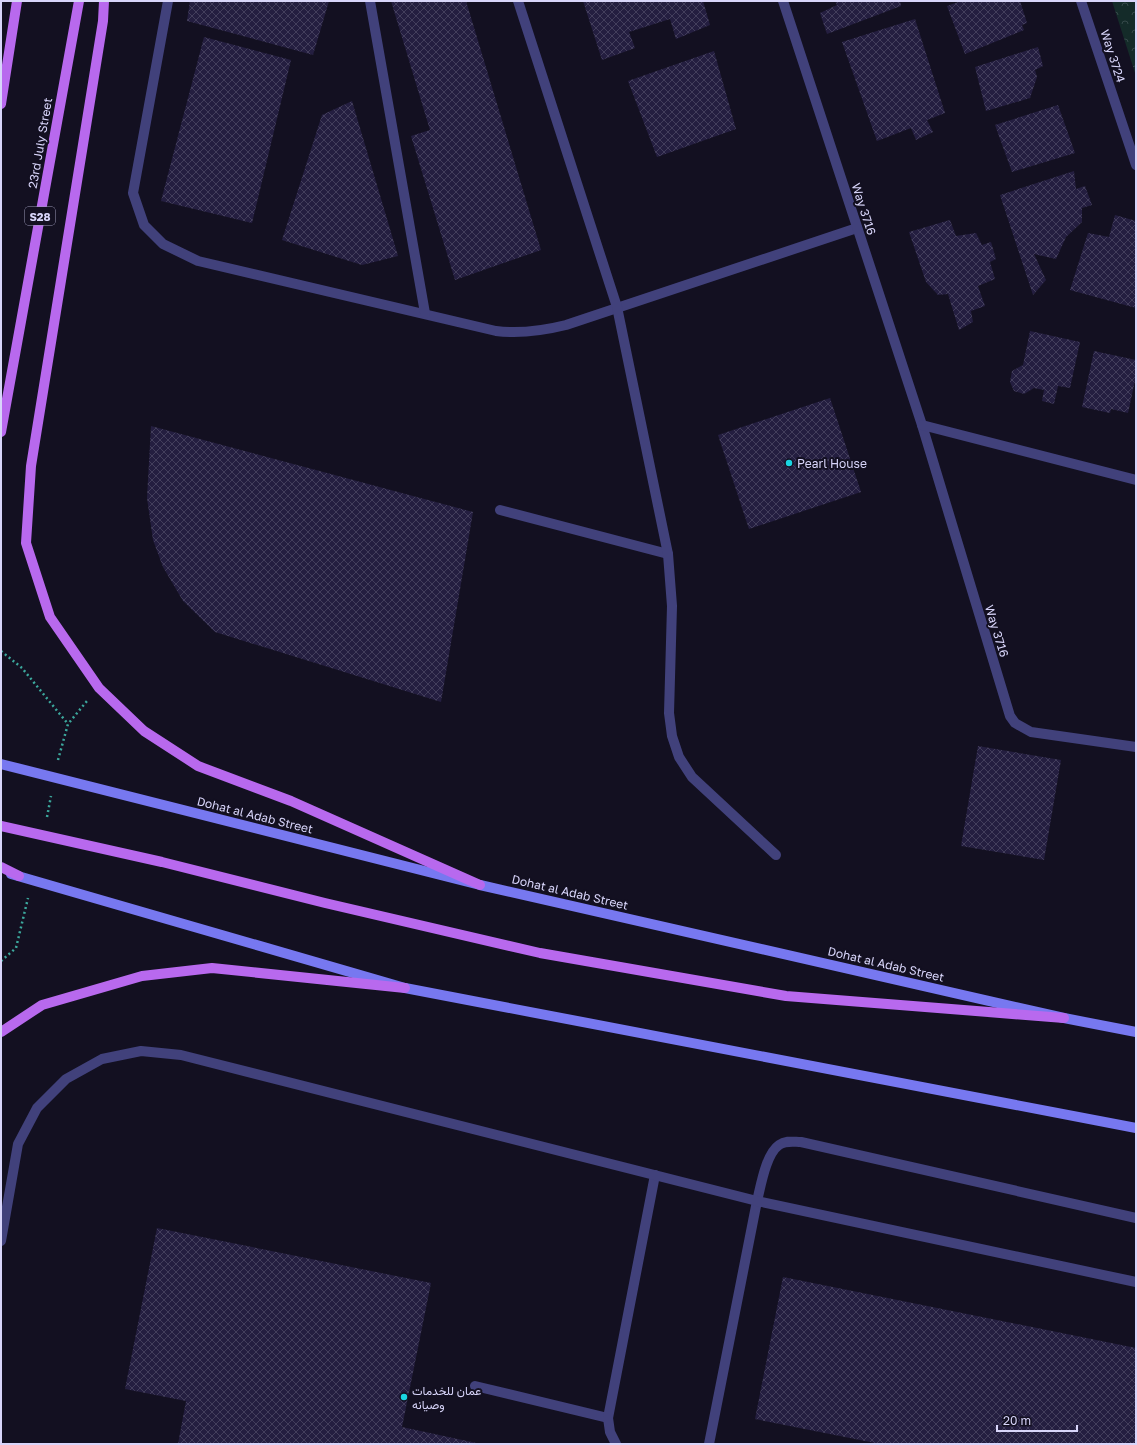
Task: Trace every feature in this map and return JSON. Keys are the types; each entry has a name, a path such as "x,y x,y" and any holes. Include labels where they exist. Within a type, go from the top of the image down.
{"main road":[{"path":"1,104 17,1"},
{"name":"23rd July Street","path":"1,432 79,1"},
{"path":"104,1 103,21 32,466 26,543 50,617 99,688 144,731 198,766 291,801 480,885"},
{"name":"Dohat al Adab Street","path":"1,764 480,885 1064,1018 1136,1032"},
{"path":"1,826 162,862 324,903 540,953 786,996 1064,1018"},
{"path":"1,868 19,876"},
{"path":"1,871 405,988"},
{"path":"1,1032 42,1005 142,976 212,968 405,988 1136,1128"}],"street":[{"path":"168,1 133,193 144,225 163,244 198,261 496,331 520,334 543,331 857,228"},
{"path":"370,1 424,313"},
{"path":"518,1 617,307 668,554 672,606 669,713 672,736 679,757 692,777 776,855"},
{"name":"Way 3716","path":"783,1 922,425 1010,716 1015,723 1031,732 1136,747"},
{"name":"Way 3724","path":"1081,1 1136,165"},
{"path":"922,425 1136,480"},
{"path":"500,510 668,554"},
{"path":"1,1241 18,1144 37,1108 66,1079 102,1060 141,1051 182,1055 757,1200 1136,1282"},
{"path":"709,1444 757,1200 767,1165 773,1152 780,1144 790,1141 801,1142 1136,1218"},
{"path":"616,1444 610,1432 608,1418 655,1175"},
{"path":"475,1386 608,1418"}],"path":[{"path":"1,651 22,668 68,724"}],"green space":[{"path":"1112,1 1136,1 1136,76"}],"building":[{"path":"190,1 329,1 313,55 187,21"},
{"path":"391,1 466,1 541,250 455,280 411,136 430,130"},
{"path":"583,1 703,1 710,25 676,39 670,19 629,32 635,48 602,60"},
{"path":"835,1 900,1 901,6 827,34 820,13 837,5"},
{"path":"961,1 1020,1 1027,23 1022,25 1024,30 965,54 947,6"},
{"path":"915,19 945,113 927,120 933,132 916,140 911,128 877,141 842,42"},
{"path":"204,37 291,60 252,223 161,201"},
{"path":"1038,47 1043,66 1035,70 1037,77 1030,98 986,111 975,67"},
{"path":"714,51 736,129 657,157 628,81"},
{"path":"352,101 398,256 362,265 282,240 322,115"},
{"path":"1058,105 1075,153 1012,172 995,125"},
{"path":"1074,171 1076,189 1085,186 1092,205 1082,208 1082,222 1066,237 1056,259 1034,254 1046,280 1033,295 1000,195"},
{"path":"1115,215 1136,221 1136,308 1070,290 1088,233 1109,237"},
{"path":"950,220 956,236 976,233 982,245 991,242 996,259 990,262 995,279 978,286 985,306 971,311 973,322 959,330 948,294 938,295 926,282 909,232"},
{"path":"1030,331 1080,342 1070,388 1058,386 1054,404 1042,401 1044,390 1034,388 1024,394 1014,391 1010,382 1012,371 1023,365"},
{"path":"1094,351 1136,360 1136,376 1128,413 1111,409 1110,413 1082,407"},
{"name":"Pearl House","path":"830,398 861,492 749,529 718,435"},
{"path":"151,426 473,512 441,702 215,632 183,601 163,567 153,540 147,498"},
{"path":"978,746 1061,760 1044,860 961,846"},
{"path":"157,1228 431,1283 402,1427 481,1444 178,1444 186,1401 125,1389"},
{"path":"783,1277 1136,1348 1136,1444 880,1444 755,1419"}],"place":[{"name":"Pearl House","path":"789,463"},
{"name":"عمان للخدمات وصيانه","path":"404,1397"}]}
